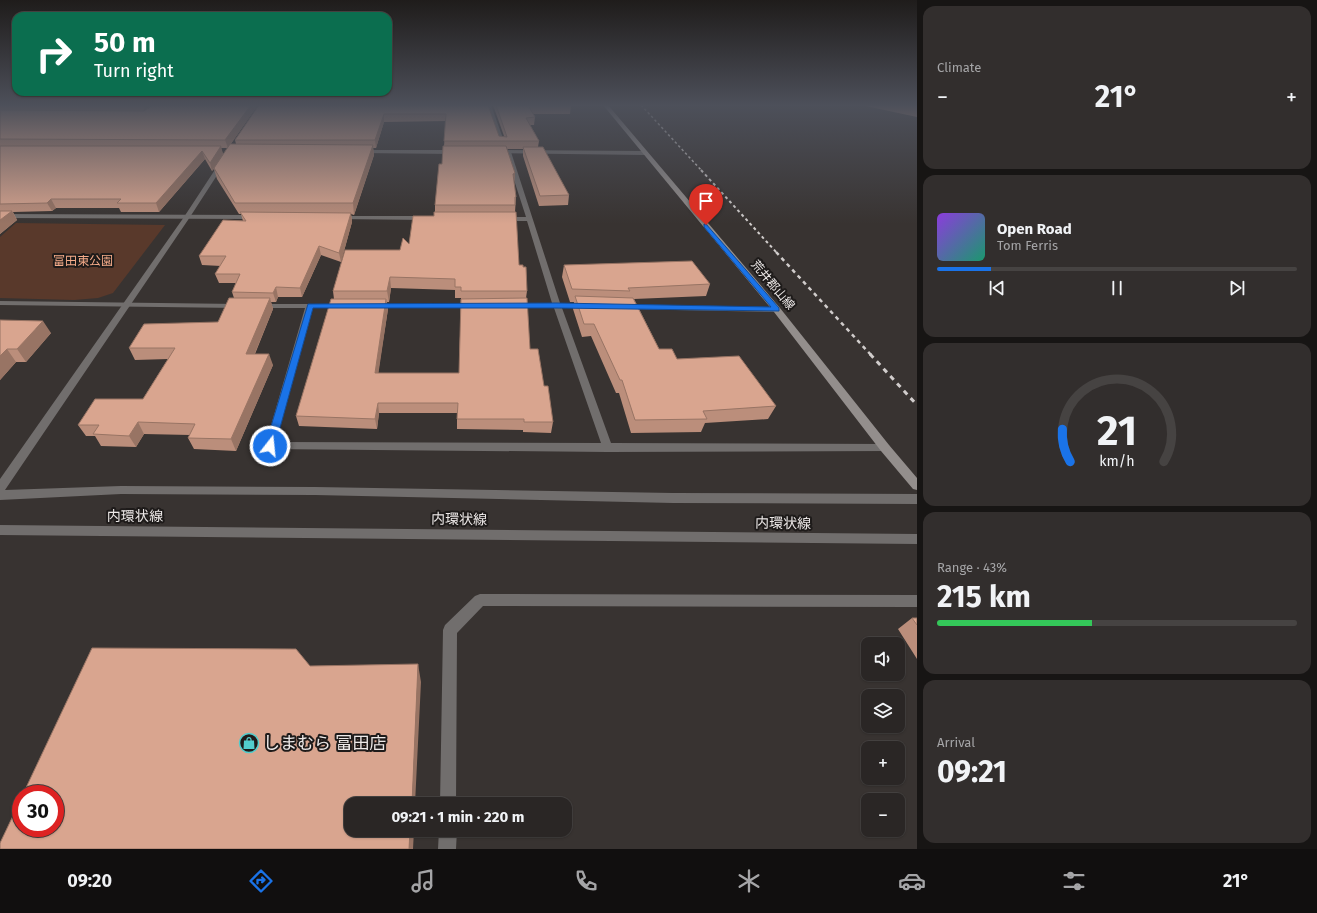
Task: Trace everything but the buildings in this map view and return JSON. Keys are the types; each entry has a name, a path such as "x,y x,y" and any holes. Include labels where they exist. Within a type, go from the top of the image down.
{"main road":[{"name":"荒井郡山線","path":"639,145 777,310 885,448 917,486"}],"street":[{"path":"357,152 460,152"},
{"path":"492,152 646,153"},
{"path":"508,152 557,305 608,448"},
{"path":"0,488 187,217 225,158"},
{"path":"0,216 259,217"},
{"path":"331,218 435,218"},
{"path":"498,218 530,219"},
{"path":"0,303 350,306"},
{"path":"310,306 270,446 885,448"},
{"path":"366,306 485,306"},
{"path":"509,306 596,306"},
{"path":"620,307 777,310"},
{"path":"0,495 121,490 314,491 665,498 917,499"},
{"name":"内環状線","path":"0,530 917,539"},
{"path":"448,797 450,630 480,600 917,601"},
{"path":"447,849 448,837"}],"green space":[{"name":"富田東公園","path":"16,223 165,225 113,293 98,298 74,300 0,298 0,237"}],"railway":[{"path":"678,145 702,171"},
{"path":"701,170 777,253"},
{"path":"776,252 871,355"},
{"path":"870,354 917,405"}],"place":[{"name":"しまむら 富田店","path":"249,743"}],"route":[{"path":"270,446 310,306 557,305 777,310 706,225"}]}
